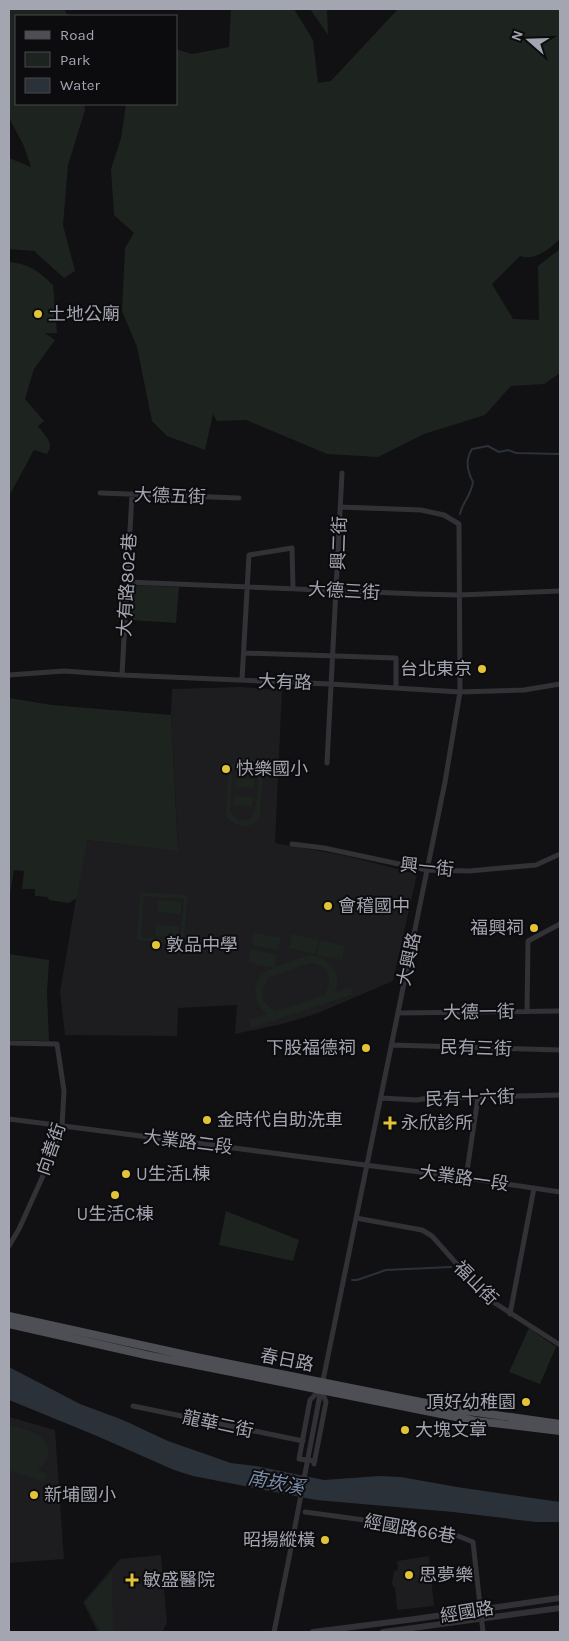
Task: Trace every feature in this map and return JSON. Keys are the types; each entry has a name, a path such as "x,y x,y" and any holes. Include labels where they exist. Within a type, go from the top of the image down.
{"main road":[{"name":"春日路","path":"9,1316 476,1421 560,1433"},
{"name":"春日路","path":"9,1324 137,1353 478,1414 560,1424"}],"street":[{"name":"興二街","path":"327,762 342,473"},
{"name":"大德五街","path":"100,493 240,498"},
{"name":"大有路802巷","path":"122,675 132,494"},
{"name":"大興路","path":"274,1632 319,1400 445,782 460,692 460,524 444,515 421,510 340,507"},
{"path":"242,680 249,555 292,548 293,588"},
{"name":"大德三街","path":"127,582 459,595 560,590"},
{"path":"244,654 396,658 396,688"},
{"name":"大有路","path":"9,675 64,671 460,692 524,690 560,684"},
{"name":"興一街","path":"292,844 324,848 427,870 493,870 536,865 560,854"},
{"path":"527,1011 528,941 560,924"},
{"name":"大德一街","path":"398,1013 560,1011"},
{"name":"向善街","path":"9,1044 57,1044 64,1091 62,1126 23,1220 9,1246"},
{"name":"民有三街","path":"392,1045 560,1050"},
{"name":"民有十六街","path":"381,1098 417,1100 428,1098 560,1095"},
{"path":"466,1178 478,1097"},
{"name":"大業路二段","path":"9,1119 367,1165"},
{"name":"大業路一段","path":"367,1165 560,1192"},
{"path":"510,1314 534,1188"},
{"name":"福山街","path":"356,1218 422,1230 432,1236 487,1298 560,1346"},
{"path":"322,1386 326,1402 314,1463 299,1458 310,1400 322,1386"},
{"name":"龍華二街","path":"133,1406 302,1441"},
{"name":"經國路66巷","path":"305,1512 458,1536 473,1542 481,1614"},
{"name":"經國路","path":"383,1632 560,1598"},
{"name":"經國路","path":"313,1632 481,1614 560,1608"},
{"path":"481,1614 482,1632"}],"shaded area":[{"path":"241,687 282,690 275,843 347,856 417,874 393,981 318,1013 286,1023 235,1034 237,1005 178,1008 177,1036 65,1035 60,992 86,840 178,850 171,715 172,689"},
{"name":"新埔國小","path":"9,1417 55,1430 64,1559 9,1563"},
{"name":"敏盛醫院","path":"161,1555 167,1623 162,1632 98,1632 83,1602 120,1559"},
{"name":"思夢樂","path":"429,1556 434,1606 397,1610 395,1587 393,1587 392,1582 394,1571 398,1570 397,1561"}],"green space":[{"path":"9,9 64,9 67,15 15,15 15,105 84,105 85,110 68,165 63,225 75,271 64,278 34,251 9,249 9,158 31,167 24,146 9,118"},
{"path":"231,9 294,9 313,40 318,83 331,81 398,9 560,9 560,239 547,250 537,255 531,257 520,256 492,284 513,319 539,320 538,266 560,249 560,373 544,384 511,386 485,415 424,434 378,457 327,454 246,420 217,421 213,414 205,450 167,436 152,421 137,347 122,311 125,248 134,233 114,215 111,169 121,138 126,105 178,105 178,50 192,54 229,47"},
{"path":"310,9 327,9 328,35"},
{"path":"9,262 23,264 33,269 53,285 57,333 45,333 55,340 34,369 25,399 44,421 38,426 50,443 49,450 47,454 34,450 9,496"},
{"path":"133,585 179,587 176,623 130,620"},
{"path":"9,698 52,705 171,715 178,851 87,840 77,898 69,903 49,900 48,897 35,896 35,889 22,889 24,871 14,870 9,900"},
{"path":"241,758 253,759 258,763 262,775 260,815 256,822 248,826 237,825 226,816 229,766","holes":["247,764 256,772 258,782 257,797 250,819 240,821 230,810 232,771"]},
{"path":"237,778 255,779 254,788 236,787"},
{"path":"235,796 253,797 252,806 234,805"},
{"path":"140,892 188,895 183,944 137,940","holes":["144,896 184,899 180,941 141,937"]},
{"path":"159,900 182,902 181,914 157,912"},
{"path":"156,925 179,926 178,938 155,936"},
{"path":"254,933 281,938 278,950 252,945"},
{"path":"292,934 318,940 315,954 289,948"},
{"path":"320,940 345,946 342,960 317,955"},
{"path":"251,949 277,955 274,968 248,962"},
{"path":"9,954 49,960 47,992 49,1041 9,1040"},
{"path":"310,955 329,963 333,967 337,978 335,993 351,987 353,994 251,1028 249,1020 267,1014 259,1005 255,994 255,988 260,977 274,968","holes":["310,963 326,970 328,974 329,983 325,995 276,1011 264,1001 263,993 268,978"]},
{"path":"226,1211 299,1240 293,1261 219,1245"},
{"path":"529,1328 556,1347 540,1384 509,1372"},
{"path":"9,1425 34,1433 44,1441 48,1453 42,1467 38,1470 48,1474 45,1482 9,1470"},
{"path":"112,1572 113,1632 101,1632 85,1602"}],"water":[{"name":"南崁溪","path":"9,1367 80,1404 123,1420 168,1441 231,1463 256,1466 324,1480 379,1476 401,1477 560,1502 560,1522 536,1522 453,1512 316,1500 193,1476 174,1470 9,1400"}],"waterway":[{"path":"460,514 473,482 468,466 468,457 472,449 488,446 499,452 508,450 516,453 560,454"},
{"path":"352,1280 386,1270 451,1267"}],"place":[{"name":"土地公廟","path":"38,314"},
{"name":"台北東京","path":"482,669"},
{"name":"快樂國小","path":"226,769"},
{"name":"會稽國中","path":"328,906"},
{"name":"福興祠","path":"534,928"},
{"name":"敦品中學","path":"156,945"},
{"name":"下股福德祠","path":"366,1048"},
{"name":"金時代自助洗車","path":"207,1120"},
{"name":"永欣診所","path":"390,1123"},
{"name":"U生活L棟","path":"126,1174"},
{"name":"U生活C棟","path":"115,1195"},
{"name":"頂好幼稚園","path":"526,1402"},
{"name":"大塊文章","path":"405,1430"},
{"name":"新埔國小","path":"34,1495"},
{"name":"昭揚縱橫","path":"325,1540"},
{"name":"思夢樂","path":"409,1575"},
{"name":"敏盛醫院","path":"132,1580"}]}
